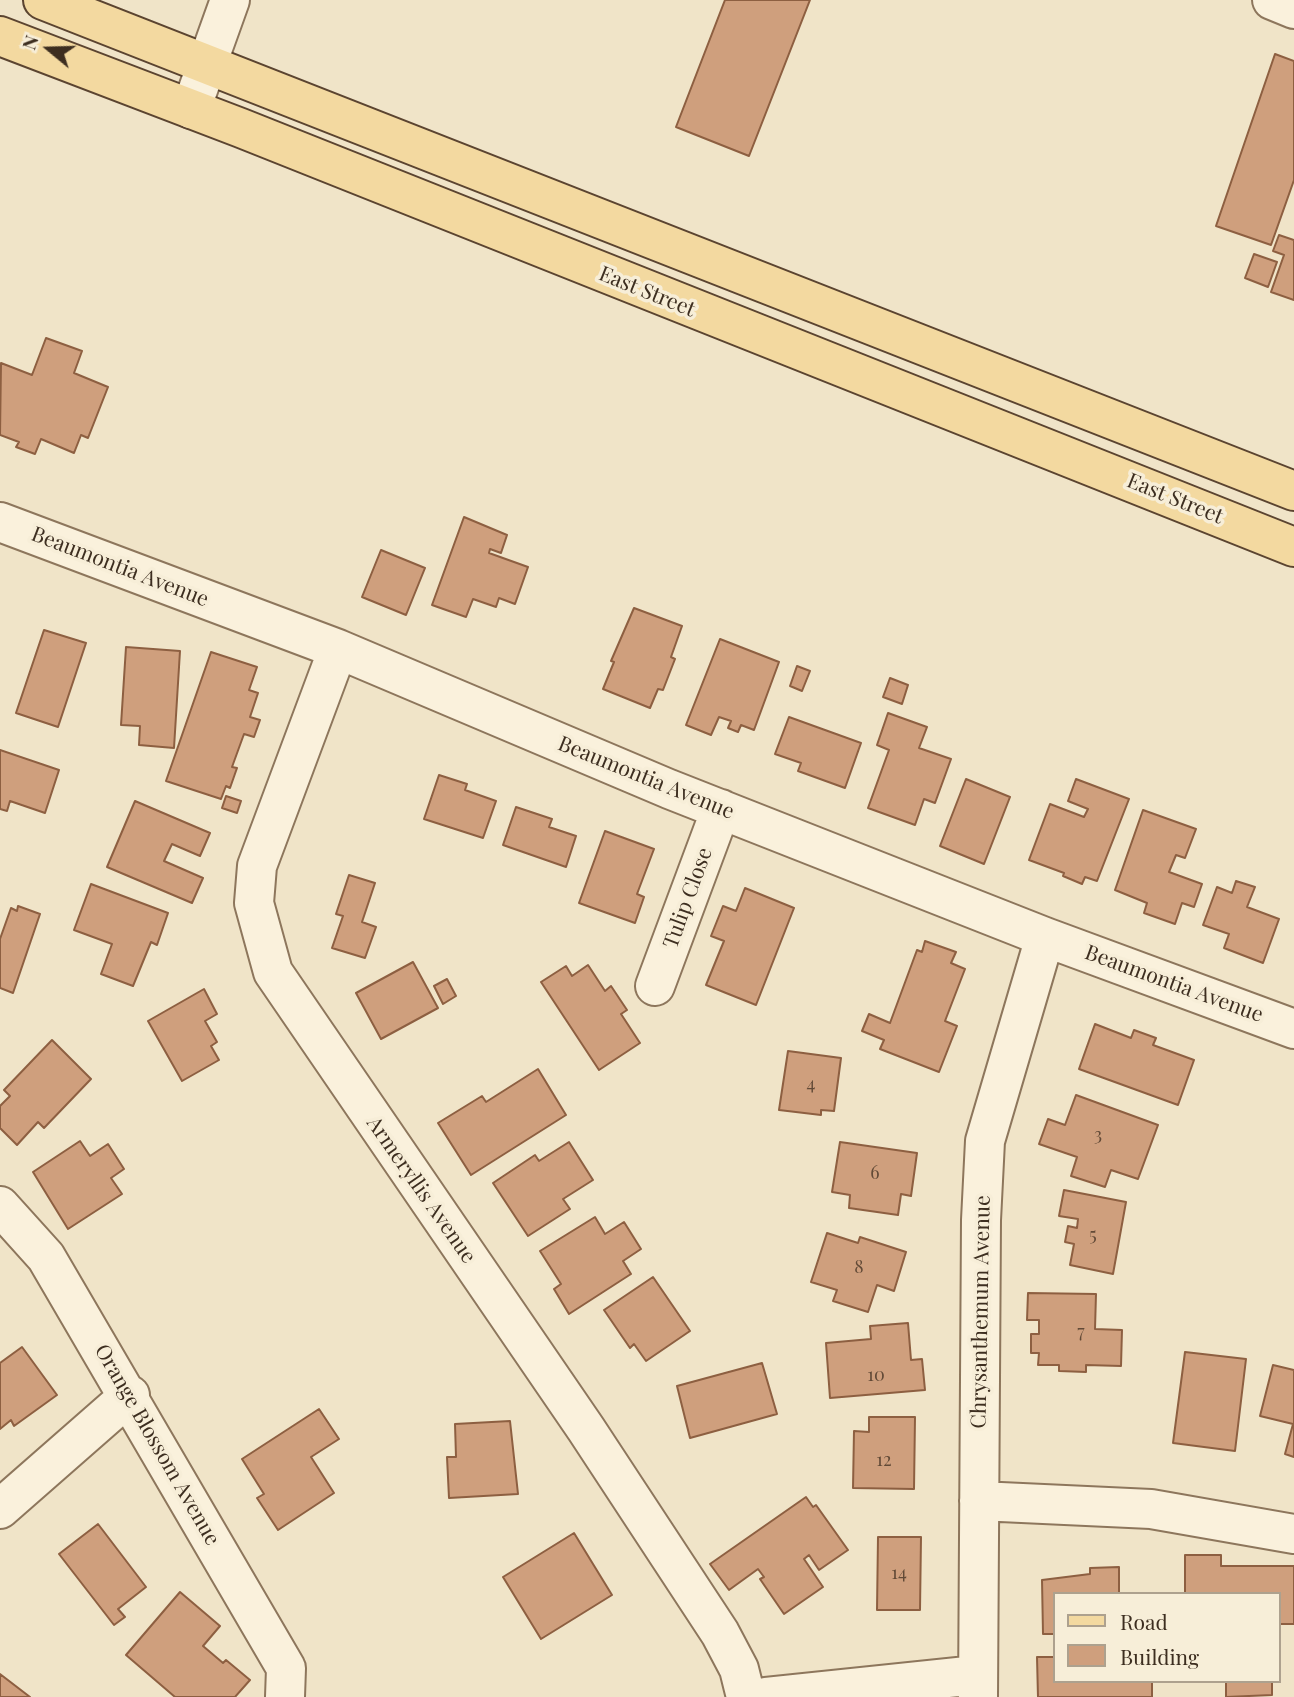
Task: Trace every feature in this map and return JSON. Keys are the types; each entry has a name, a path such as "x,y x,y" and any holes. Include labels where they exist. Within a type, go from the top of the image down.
{"main road":[{"path":"43,0 1294,491"},
{"name":"East Street","path":"0,36 191,109 1294,547"}],"street":[{"path":"191,109 230,0"},
{"path":"1272,0 1294,9"},
{"name":"Beaumontia Avenue","path":"1,523 338,649 721,808 1045,937 1294,1029"},
{"name":"Armeryllis Avenue","path":"338,649 257,866 254,903 272,972 586,1429 720,1633 739,1669 746,1697"},
{"name":"Tulip Close","path":"655,986 721,808"},
{"name":"Chrysanthemum Avenue","path":"978,1686 981,1220 985,1141 1045,937"},
{"name":"Orange Blossom Avenue","path":"0,1206 46,1257 130,1395 286,1668 285,1697"},
{"path":"0,1509 130,1395"},
{"path":"979,1501 1151,1509 1294,1534"},
{"path":"765,1697 978,1686"}],"building":[{"path":"725,0 810,0 749,156 676,127"},
{"path":"1275,54 1294,61 1294,180 1271,245 1216,226"},
{"path":"1279,235 1294,240 1294,300 1271,292 1284,255 1273,251"},
{"path":"1254,254 1277,262 1268,287 1245,278"},
{"path":"46,338 82,351 74,373 108,387 88,438 81,435 74,453 41,439 35,454 16,447 19,442 0,435 1,363 32,375"},
{"path":"464,517 507,535 501,553 490,549 489,553 528,567 515,604 499,598 496,607 473,599 466,617 432,605"},
{"path":"381,550 425,568 406,615 362,597"},
{"path":"634,608 682,626 671,657 675,659 663,690 658,689 650,708 603,689 614,662 611,661"},
{"path":"44,630 86,643 58,727 16,713"},
{"path":"720,639 779,662 754,730 741,725 738,732 728,728 731,721 719,717 711,735 686,725"},
{"path":"126,647 180,651 174,748 139,745 140,726 121,725"},
{"path":"211,652 257,667 249,690 258,693 250,717 260,720 254,737 244,734 232,767 237,768 230,788 226,786 221,799 166,781"},
{"path":"797,666 810,671 802,691 790,686"},
{"path":"890,678 908,685 902,704 883,697"},
{"path":"888,713 927,727 919,748 951,759 935,803 924,799 915,825 868,808 889,750 877,745"},
{"path":"789,717 861,743 845,788 798,771 801,763 775,754"},
{"path":"0,750 59,770 45,813 10,801 7,811 0,809"},
{"path":"439,775 467,784 465,790 496,801 483,838 424,819"},
{"path":"966,779 1010,797 984,864 940,846"},
{"path":"1076,779 1129,799 1097,881 1085,877 1082,884 1063,876 1064,873 1029,860 1050,804 1084,817 1088,809 1068,801"},
{"path":"226,796 241,801 237,813 222,808"},
{"path":"135,801 210,833 200,856 172,844 164,861 203,878 192,903 107,867"},
{"path":"516,807 552,819 549,827 576,836 566,867 503,845"},
{"path":"1143,810 1196,829 1185,858 1176,855 1169,872 1202,884 1194,907 1182,903 1175,924 1144,913 1147,903 1115,890"},
{"path":"605,831 654,849 637,894 644,897 635,923 579,903"},
{"path":"349,875 375,883 362,922 376,927 365,958 332,948 343,916 336,914"},
{"path":"1236,881 1255,887 1247,907 1279,919 1263,963 1224,948 1229,934 1203,925 1217,887 1232,893"},
{"path":"91,884 168,913 157,945 151,942 133,986 101,974 112,944 74,930"},
{"path":"745,888 794,908 756,1005 706,985 724,941 711,936 723,906 736,911"},
{"path":"18,906 40,914 13,993 0,988 0,939 11,908 17,911"},
{"path":"925,941 956,952 951,963 965,969 945,1021 957,1026 939,1072 880,1049 884,1040 862,1031 869,1014 890,1023 917,950 922,952"},
{"path":"413,962 438,1008 381,1039 356,993"},
{"path":"588,965 605,991 611,986 627,1010 621,1014 640,1043 599,1070 541,982 566,966 572,976"},
{"path":"447,979 456,996 443,1004 434,986"},
{"path":"204,989 217,1014 205,1021 217,1042 211,1046 219,1060 182,1081 148,1021"},
{"path":"1095,1024 1131,1038 1134,1030 1156,1038 1153,1045 1194,1060 1178,1105 1079,1069"},
{"path":"52,1040 91,1079 44,1128 38,1122 17,1145 0,1128 0,1106 10,1096 4,1090"},
{"path":"788,1051 841,1058 834,1111 821,1110 821,1115 779,1110"},
{"path":"538,1069 566,1115 471,1175 438,1123 482,1096 486,1102"},
{"path":"1076,1095 1158,1125 1138,1179 1111,1170 1105,1187 1071,1176 1077,1157 1039,1144 1048,1119 1065,1125"},
{"path":"80,1141 90,1156 108,1144 124,1169 111,1178 122,1194 68,1229 33,1172"},
{"path":"569,1142 593,1180 563,1199 570,1209 528,1236 493,1183 535,1155 539,1161"},
{"path":"840,1142 917,1153 911,1196 901,1194 898,1215 849,1208 850,1195 832,1192"},
{"path":"1064,1190 1126,1202 1113,1274 1070,1265 1074,1244 1065,1242 1068,1226 1077,1228 1078,1219 1059,1216"},
{"path":"595,1217 605,1234 624,1222 641,1249 623,1261 631,1274 569,1314 554,1289 561,1284 540,1251"},
{"path":"827,1233 858,1243 860,1237 906,1252 894,1291 877,1285 868,1312 833,1301 837,1290 811,1282"},
{"path":"653,1277 690,1331 646,1361 634,1344 630,1348 604,1310"},
{"path":"1028,1293 1096,1294 1095,1329 1122,1330 1121,1366 1086,1365 1086,1372 1059,1371 1059,1365 1038,1365 1039,1353 1031,1353 1031,1334 1039,1334 1039,1320 1027,1320"},
{"path":"908,1323 911,1360 922,1359 925,1390 830,1398 826,1343 871,1339 870,1326"},
{"path":"22,1347 57,1395 14,1426 11,1420 0,1429 0,1363"},
{"path":"1185,1352 1246,1359 1235,1451 1173,1443"},
{"path":"762,1363 777,1414 690,1438 677,1386"},
{"path":"1273,1365 1294,1370 1294,1457 1285,1454 1293,1424 1260,1416"},
{"path":"319,1409 339,1439 311,1457 334,1493 278,1530 257,1498 264,1494 242,1459"},
{"path":"869,1417 915,1417 914,1489 853,1488 854,1431 869,1432"},
{"path":"510,1421 518,1494 449,1498 447,1457 456,1457 455,1424"},
{"path":"806,1497 813,1507 816,1505 848,1550 819,1570 809,1555 804,1559 823,1587 784,1614 760,1579 764,1577 758,1569 729,1590 710,1564"},
{"path":"98,1524 146,1587 118,1609 125,1617 114,1625 59,1554"},
{"path":"574,1533 612,1595 541,1639 503,1577"},
{"path":"878,1537 921,1537 920,1610 877,1610"},
{"path":"1185,1555 1221,1555 1221,1566 1294,1566 1294,1624 1280,1624 1280,1592 1185,1592"},
{"path":"1119,1567 1119,1592 1052,1592 1052,1634 1043,1634 1042,1580 1090,1574 1090,1568"},
{"path":"180,1592 220,1626 203,1646 223,1663 226,1660 250,1680 235,1697 175,1697 126,1655"},
{"path":"1037,1657 1052,1657 1052,1683 1152,1683 1152,1697 1038,1697"},
{"path":"0,1674 30,1697 0,1697"},
{"path":"1226,1683 1272,1683 1272,1695 1226,1697"}]}
